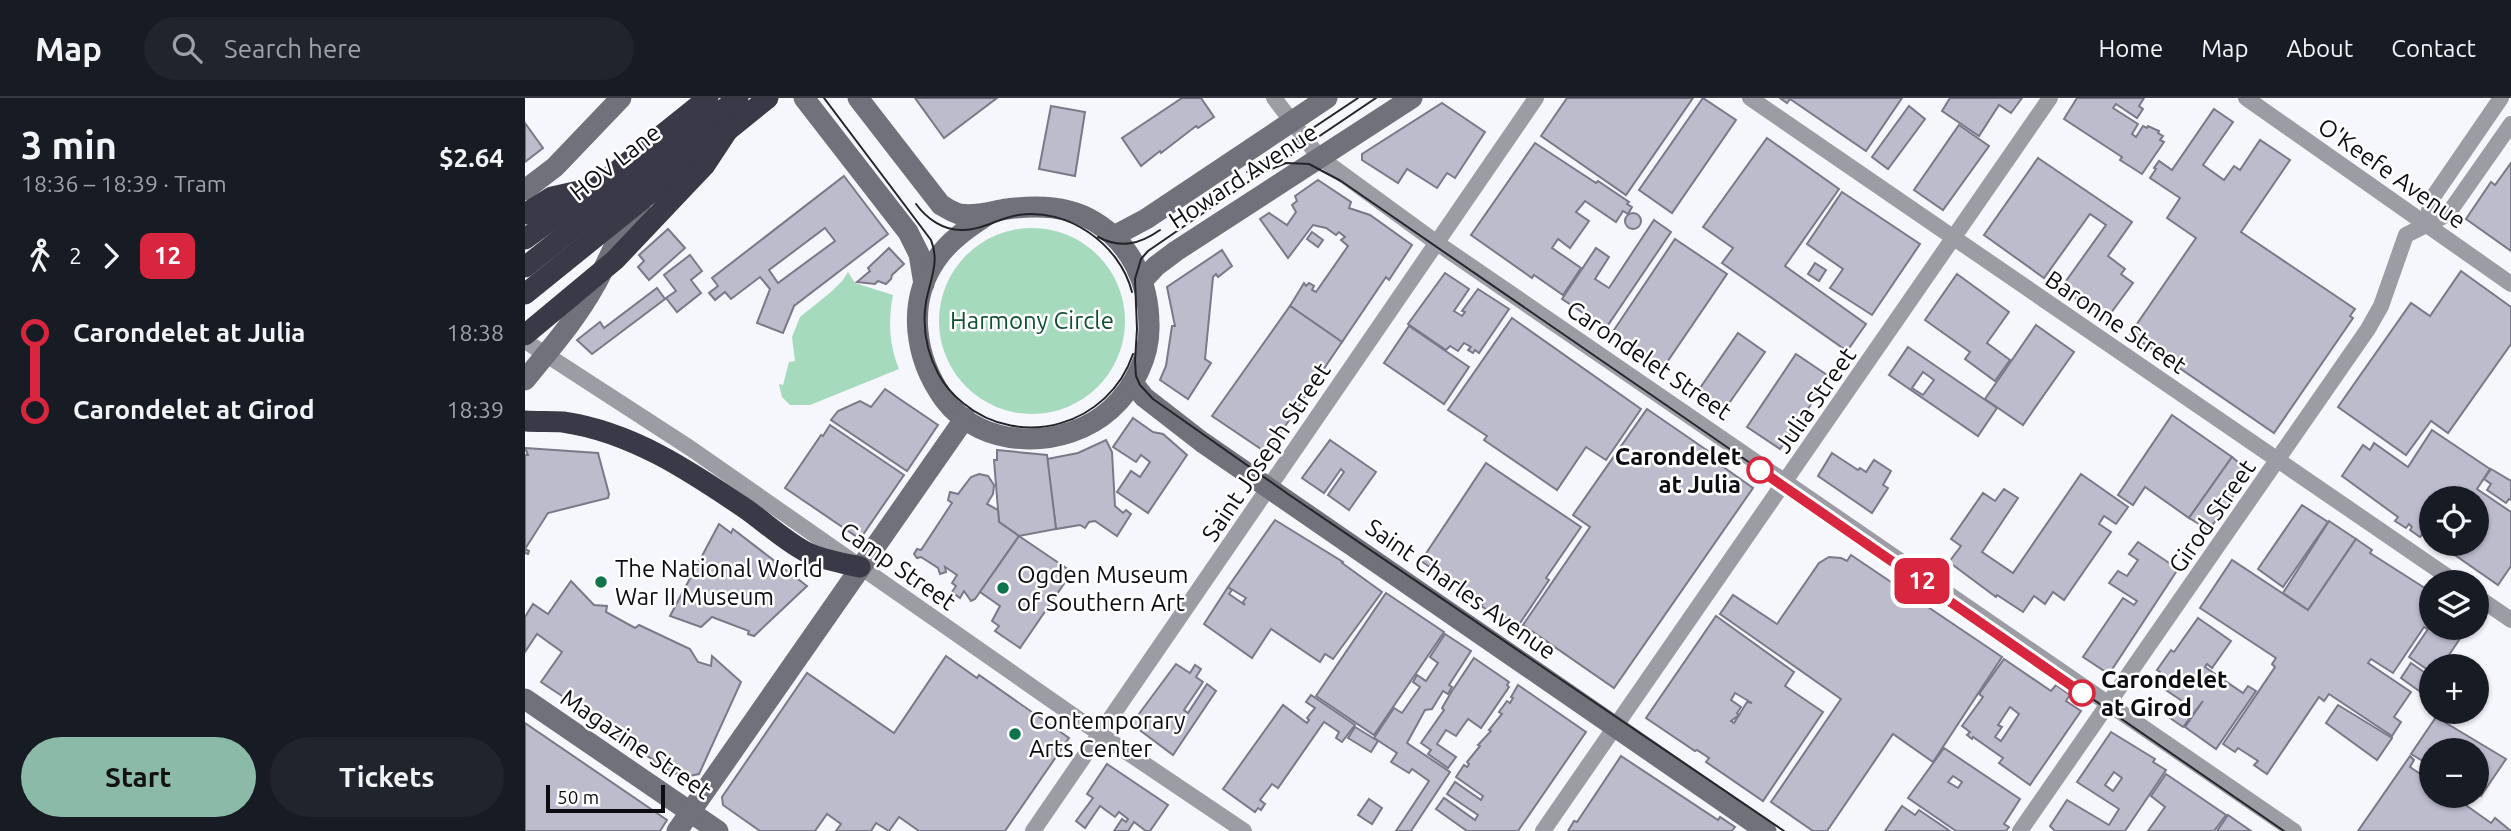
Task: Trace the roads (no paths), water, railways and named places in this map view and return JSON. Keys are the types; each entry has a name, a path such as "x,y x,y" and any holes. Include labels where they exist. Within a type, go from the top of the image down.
{"highway":[{"path":"674,125 693,98"},
{"path":"525,239 597,187 708,98"},
{"name":"HOV Lane","path":"525,267 738,98"},
{"path":"525,294 769,98"},
{"path":"525,335 615,260 705,165 730,127"},
{"path":"525,215 552,197 597,187"},
{"path":"525,421 562,422 625,439 665,457 806,552 860,567"}],"street":[{"path":"525,190 555,167 621,98"},
{"path":"525,380 547,354 594,287 626,222 652,194 769,98"},
{"path":"804,98 908,232 919,254 923,284 917,320 919,341 925,362 945,401 965,418 984,429 1025,439 1046,439 1067,434 1104,415 1133,383 1144,359 1149,333 1149,306 1143,280 1114,236 1096,222 1076,212 1028,207 960,214 941,205 858,98"},
{"name":"Carondelet Street","path":"1274,98 1319,157 1437,243 2294,831"},
{"name":"Howard Avenue","path":"1114,236 1146,219 1327,98"},
{"name":"Howard Avenue","path":"1143,280 1176,251 1412,98"},
{"name":"Saint Joseph Street","path":"1033,831 1536,98"},
{"name":"Baronne Street","path":"1750,98 2438,570"},
{"name":"Julia Street","path":"1543,831 2050,98"},
{"name":"O'Keefe Avenue","path":"2246,98 2511,284"},
{"path":"2426,226 2431,200 2501,98"},
{"name":"Girod Street","path":"2020,831 2368,329 2384,298 2406,236 2448,214 2511,124"},
{"path":"923,284 936,260 949,244 964,230 992,212"},
{"path":"525,319 547,354"},
{"name":"Camp Street","path":"525,341 696,452 1100,734 1244,831"},
{"name":"Saint Charles Avenue","path":"1133,383 1149,401 1269,488 1766,831"},
{"path":"677,831 965,418"},
{"path":"2489,605 2511,620"},
{"name":"Magazine Street","path":"525,699 718,831"}],"tram line":[{"path":"824,98 931,240 935,256 925,311 927,340 939,375 949,390 963,403 986,418 1011,426 1036,427 1061,423 1084,413 1104,398 1121,378 1133,354"},
{"path":"1247,172 1358,98"},
{"path":"1281,162 1376,98"},
{"path":"1784,831 1288,494 1153,399 1140,385 1135,361 1135,279 1141,259 1148,251 1260,174 1286,163 1309,164 1341,181 2284,831"},
{"path":"916,204 936,223 954,229 968,230 1018,215 1036,214 1072,223 1104,244 1126,275 1132,292"},
{"path":"1098,237 1122,244 1138,242 1160,230"},
{"name":"12","path":"1760,470 2082,693"}],"place":[{"name":"Carondelet at Julia","path":"1760,470"},
{"name":"The National World War II Museum","path":"601,582"},
{"name":"Ogden Museum of Southern Art","path":"1003,588"},
{"name":"Carondelet at Girod","path":"2082,693"},
{"name":"Contemporary Arts Center","path":"1015,734"}],"park label":[{"name":"Harmony Circle","path":"1032,320"}]}
